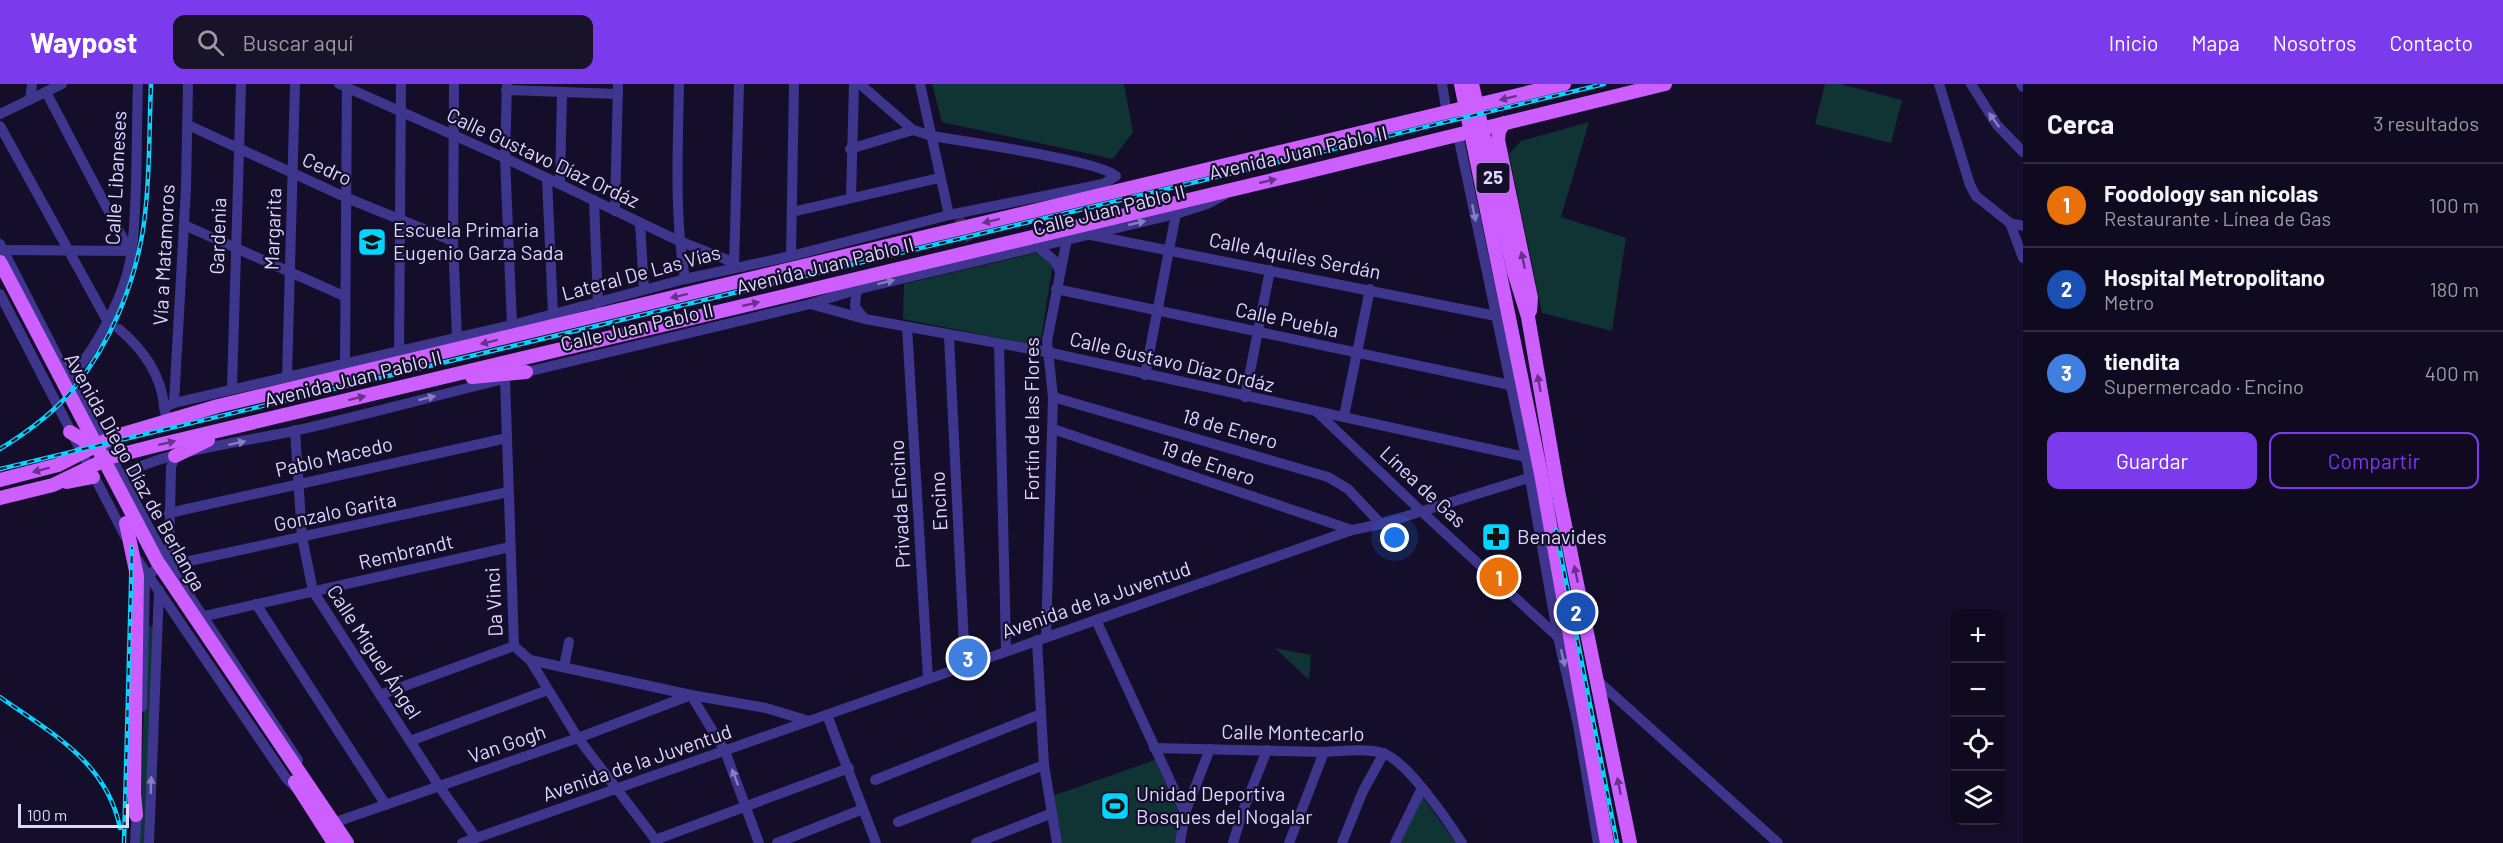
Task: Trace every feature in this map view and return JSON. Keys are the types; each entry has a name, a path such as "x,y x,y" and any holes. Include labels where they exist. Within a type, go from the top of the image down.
{"main road":[{"name":"25","path":"1461,84 1516,358 1535,475 1607,843"},
{"name":"25","path":"1472,84 1514,272 1528,317 1558,491 1599,682 1604,720 1630,843"},
{"name":"Avenida Juan Pablo II","path":"0,480 64,462 102,438 168,410 1447,114 1564,84"},
{"name":"Avenida Juan Pablo II","path":"0,498 53,485 90,472 111,457 1665,84"},
{"path":"1504,123 1498,135 1499,148 1531,298 1528,317"},
{"name":"Avenida Diego Díaz de Berlanga","path":"1,252 154,555 307,792 334,843"},
{"name":"Avenida Diego Díaz de Berlanga","path":"0,282 126,523 170,595 279,749"},
{"path":"1510,385 1516,358"},
{"path":"440,377 525,372"},
{"path":"175,456 228,429"},
{"path":"64,462 70,447 70,432 102,438 111,457"},
{"path":"126,523 137,576 136,815"},
{"name":"Avenida Diego Díaz de Berlanga","path":"307,792 347,843"}],"street":[{"path":"30,100 32,84"},
{"path":"0,114 62,84"},
{"name":"Calle Libaneses","path":"52,394 87,357 108,322 130,250 138,84"},
{"name":"Vía a Matamoros","path":"168,410 184,225 188,84"},
{"name":"Gardenia","path":"232,388 241,84"},
{"name":"Margarita","path":"287,376 295,84"},
{"path":"400,357 402,84"},
{"path":"454,84 453,242 457,338"},
{"path":"679,84 677,204 679,241 685,279"},
{"path":"734,264 739,84"},
{"path":"791,256 794,84"},
{"path":"850,198 854,84"},
{"path":"860,84 913,130 932,136"},
{"path":"920,84 939,178 955,216"},
{"path":"1442,84 1447,114"},
{"path":"1939,84 1970,185 1976,196 2010,223 2023,226"},
{"path":"1971,84 1997,125 2023,152"},
{"path":"344,85 347,198 344,296 345,364"},
{"name":"Calle Gustavo Díaz Ordáz","path":"344,85 560,183 679,241 734,264"},
{"path":"512,325 505,158 507,87 562,93 618,89 615,211"},
{"path":"46,92 130,250 1,252 102,438"},
{"path":"560,183 562,93"},
{"name":"Cedro","path":"188,125 347,198 453,242"},
{"path":"0,126 66,250 108,322"},
{"path":"850,149 913,130"},
{"path":"1458,135 1526,457 1535,475 1558,637 1578,724 1598,843"},
{"name":"Lateral De Las Vías","path":"168,410 232,388 345,364 400,357 457,338 598,303 734,264 791,256 955,216 1103,184 1116,176 1106,170 1071,161 932,136"},
{"path":"1462,154 1472,144 1479,142 1486,142 1499,148"},
{"path":"547,178 554,314"},
{"path":"792,212 939,178"},
{"name":"Calle Juan Pablo II","path":"121,476 134,469 175,456 295,430 810,304 859,289 979,259 1176,214 1207,204 1229,190"},
{"path":"594,200 598,303"},
{"path":"1145,375 1171,250 1176,214"},
{"path":"640,223 644,289"},
{"path":"2010,223 2023,258"},
{"path":"184,225 344,296"},
{"name":"Calle Aquiles Serdán","path":"1087,234 1496,316"},
{"name":"Fortín de las Flores","path":"1057,843 1050,814 1044,765 1041,714 1042,638 1053,429 1053,397 1047,341 1067,238"},
{"path":"1037,246 1055,261 1060,272"},
{"path":"1245,397 1270,270"},
{"path":"859,289 856,294 855,307 865,319"},
{"name":"Calle Puebla","path":"1056,289 1510,385"},
{"path":"1344,416 1370,289"},
{"path":"0,294 44,375 90,472 133,552 286,778 307,792"},
{"name":"Calle Gustavo Díaz Ordáz","path":"810,304 865,319 1047,352 1526,457"},
{"name":"Privada Encino","path":"907,327 928,679"},
{"path":"119,329 147,358 168,410"},
{"name":"Encino","path":"949,336 965,665"},
{"path":"999,344 1006,650"},
{"path":"44,375 52,380 59,378 62,370 60,361"},
{"name":"Da Vinci","path":"505,379 514,646 530,660 578,738 656,842"},
{"name":"18 de Enero","path":"1053,397 1328,477 1348,489 1381,524"},
{"name":"Línea de Gas","path":"1317,412 1558,637"},
{"name":"19 de Enero","path":"1053,429 1352,530"},
{"name":"Calle Miguel Ángel","path":"295,430 302,537 312,591 439,786 476,838"},
{"name":"Pablo Macedo","path":"169,513 507,438"},
{"path":"149,843 159,590 167,569 171,467 175,456"},
{"path":"111,457 153,536 167,569 205,616 306,774 307,792"},
{"name":"Avenida de la Juventud","path":"462,843 1352,530 1381,524 1535,475"},
{"name":"Gonzalo Garita","path":"148,575 157,568 167,569 508,492"},
{"path":"133,552 153,536"},
{"name":"Rembrandt","path":"205,616 510,547"},
{"path":"135,843 145,583 148,575"},
{"path":"171,608 178,595 188,594"},
{"path":"256,604 386,805"},
{"path":"1096,620 1185,813"},
{"path":"564,666 569,642"},
{"path":"380,695 514,646"},
{"path":"530,660 691,695 766,708 809,721"},
{"path":"1599,682 1778,843"},
{"path":"410,741 548,690"},
{"path":"691,695 725,751 759,843"},
{"name":"Van Gogh","path":"333,823 578,738 691,695"},
{"path":"875,780 1041,714"},
{"path":"826,715 849,768 876,843"},
{"name":"Calle Montecarlo","path":"1154,748 1324,752 1352,750 1384,753 1422,788 1462,843"},
{"path":"1180,843 1185,813 1210,749"},
{"path":"1233,843 1252,784 1267,750"},
{"path":"1289,843 1324,752"},
{"path":"1342,843 1364,791 1384,753"},
{"path":"898,822 1044,765"},
{"path":"656,842 745,805 849,768"},
{"path":"1395,843 1422,788"},
{"path":"777,843 863,809"},
{"path":"976,843 1050,814"}],"green space":[{"path":"932,84 1124,84 1133,132 1113,159 942,122"},
{"path":"1825,84 1840,84 1902,100 1891,143 1815,124"},
{"path":"1589,122 1561,217 1626,238 1612,331 1542,313 1509,154 1521,141"},
{"path":"1040,252 1053,263 1040,346 903,319 904,284"},
{"path":"147,626 154,626 145,843 139,843"},
{"path":"1275,648 1311,655 1309,680"},
{"name":"Unidad Deportiva Bosques del Nogalar","path":"1155,760 1180,815 1175,843 1062,843 1052,796"},
{"path":"1421,795 1456,843 1399,843"}],"tunnel":[{"path":"959,218 978,257"}],"railway":[{"path":"0,449 39,422 74,388 99,353 119,313 127,293 143,230 148,175 151,84"},
{"path":"0,469 1604,84"},
{"path":"1556,530 1617,843"},
{"path":"124,843 132,547"},
{"path":"0,697 57,737 90,767 103,785 113,805 120,828"}],"place":[{"name":"Escuela Primaria Eugenio Garza Sada","path":"372,242"},
{"name":"Benavides","path":"1496,537"},
{"name":"Foodology san nicolas","path":"1499,577"},
{"name":"Hospital Metropolitano","path":"1576,612"},
{"name":"tiendita","path":"968,658"},
{"name":"Unidad Deportiva Bosques del Nogalar","path":"1115,806"}]}
